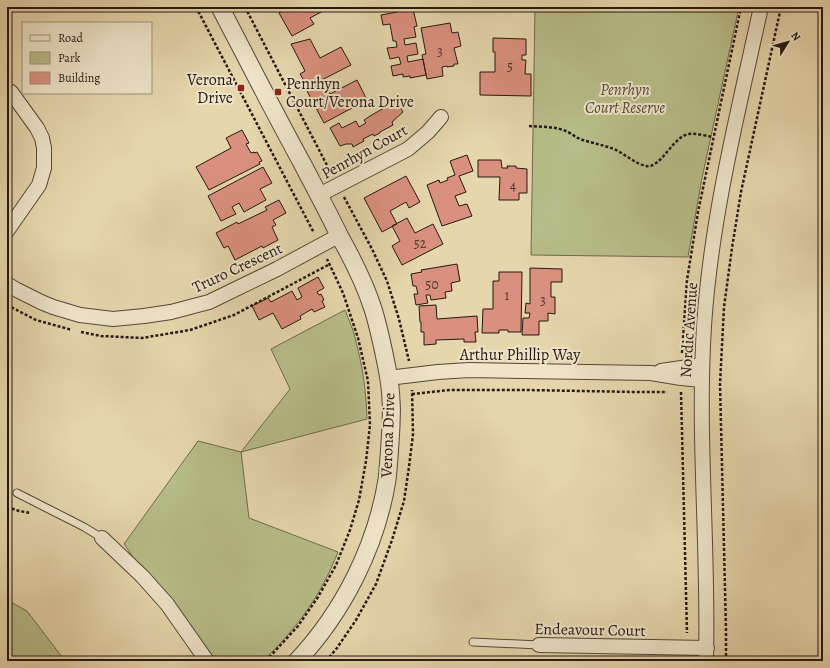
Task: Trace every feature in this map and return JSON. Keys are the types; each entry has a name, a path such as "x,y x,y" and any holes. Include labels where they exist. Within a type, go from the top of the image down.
{"street":[{"name":"Verona Drive","path":"220,7 340,235 363,283 380,334 391,400 390,454 386,481 380,509 368,550 335,612 317,638 297,661"},
{"name":"Nordic Avenue","path":"706,654 701,414 704,325 712,249 731,146 761,7"},
{"path":"7,231 39,185 44,168 44,148 42,138 37,128 12,92"},
{"name":"Penrhyn Court","path":"319,195 408,149 428,132 442,117"},
{"name":"Truro Crescent","path":"7,284 41,302 80,315 113,319 144,316 171,312 209,302 277,269 340,235"},
{"name":"Arthur Phillip Way","path":"388,378 469,370 651,372 702,365"},
{"name":"Arthur Phillip Way","path":"651,372 681,378 702,380"},
{"path":"102,538 142,576 167,604 207,661"},
{"name":"Endeavour Court","path":"539,645 706,654"}],"lane":[{"path":"17,493 84,527 102,538"},
{"name":"Endeavour Court","path":"474,642 539,645"}],"path":[{"path":"196,7 321,245 343,293 358,338 368,381 370,425 366,461 360,500 350,530 336,565 318,597 298,626 266,661"},
{"path":"245,7 372,248 387,281 400,326 411,375 413,434 410,467 404,500 392,540 376,584 356,620 337,648 326,661"},
{"path":"704,179 741,7"},
{"path":"726,661 720,384 724,308 741,192 781,7"},
{"path":"529,126 557,128 591,143 604,145 617,150 642,165 648,166 653,165 659,160 681,137 688,134 698,134 713,138"},
{"path":"412,394 450,390 682,392"},
{"path":"7,514 10,508"}],"green space":[{"name":"Penrhyn Court Reserve","path":"535,7 739,7 702,178 688,257 531,255"},
{"path":"345,310 354,334 361,361 367,419 241,452 290,389 271,349"},
{"path":"198,441 241,452 249,518 338,552 324,583 307,611 287,636 263,661 216,661 179,609 151,575 133,557 124,544"},
{"path":"7,600 27,611 65,661 7,661"}],"building":[{"path":"290,7 321,7 323,11 310,18 314,24 292,36 279,13"},
{"path":"413,9 417,26 414,27 416,37 404,39 405,45 416,43 418,54 407,56 408,62 423,59 426,75 410,78 410,76 403,77 403,74 393,76 391,66 401,64 399,57 390,59 387,48 397,47 396,41 393,41 390,24 383,25 381,15"},
{"path":"450,23 452,33 458,32 461,46 454,48 458,64 454,64 454,66 442,67 443,76 427,79 422,55 426,54 421,28"},
{"path":"493,38 526,39 526,55 522,55 522,60 526,60 525,74 531,74 531,96 480,95 480,72 495,72"},
{"path":"310,39 320,58 341,47 351,65 308,87 300,74 305,71 291,44"},
{"path":"357,80 367,100 324,123 307,91 323,82 330,94"},
{"path":"395,98 403,112 392,122 393,125 374,136 373,134 363,139 364,141 353,147 352,144 340,146 330,128 339,123 342,128 356,121 359,127 366,123 364,120 384,108"},
{"path":"242,130 249,143 246,144 251,153 257,152 262,161 259,162 260,164 209,190 196,167 231,148 226,138"},
{"path":"467,155 473,171 459,176 466,192 455,196 459,206 467,204 472,216 442,226 427,185 439,180 440,183 455,175 450,161"},
{"path":"478,160 501,160 502,168 508,168 507,166 516,166 516,168 527,169 527,193 519,193 519,200 499,200 500,177 478,177"},
{"path":"263,167 272,183 260,189 266,200 244,212 239,203 232,207 236,214 221,221 208,196"},
{"path":"406,176 420,202 409,208 406,202 390,211 397,224 382,232 364,198"},
{"path":"279,200 286,213 273,220 276,225 272,227 278,240 263,248 262,246 235,260 228,246 224,248 216,233 237,222 238,224 267,210 265,207"},
{"path":"407,218 415,233 433,224 443,244 402,265 392,246 400,241 392,226"},
{"path":"457,264 460,281 451,283 452,291 445,292 446,298 431,300 430,295 426,295 428,303 416,305 414,294 418,294 416,286 413,286 411,274 422,272 421,270"},
{"path":"530,268 562,269 562,282 551,282 551,297 555,297 555,314 548,313 548,321 539,321 539,335 522,335 523,318 529,318 530,313 525,313 526,303 530,304"},
{"path":"499,272 522,272 521,332 499,330 499,333 482,333 483,309 493,309 493,281 499,281"},
{"path":"318,277 324,288 317,292 319,295 321,294 325,307 314,312 312,309 300,316 301,319 282,329 273,313 259,320 252,306 268,298 271,302 292,291 297,300 302,297 298,288"},
{"path":"436,305 437,319 477,316 478,332 475,332 476,342 464,342 464,339 436,340 436,344 424,345 424,332 421,332 419,306"}],"place":[{"name":"Verona Drive","path":"241,88"},
{"name":"Penrhyn Court/Verona Drive","path":"278,92"}]}
